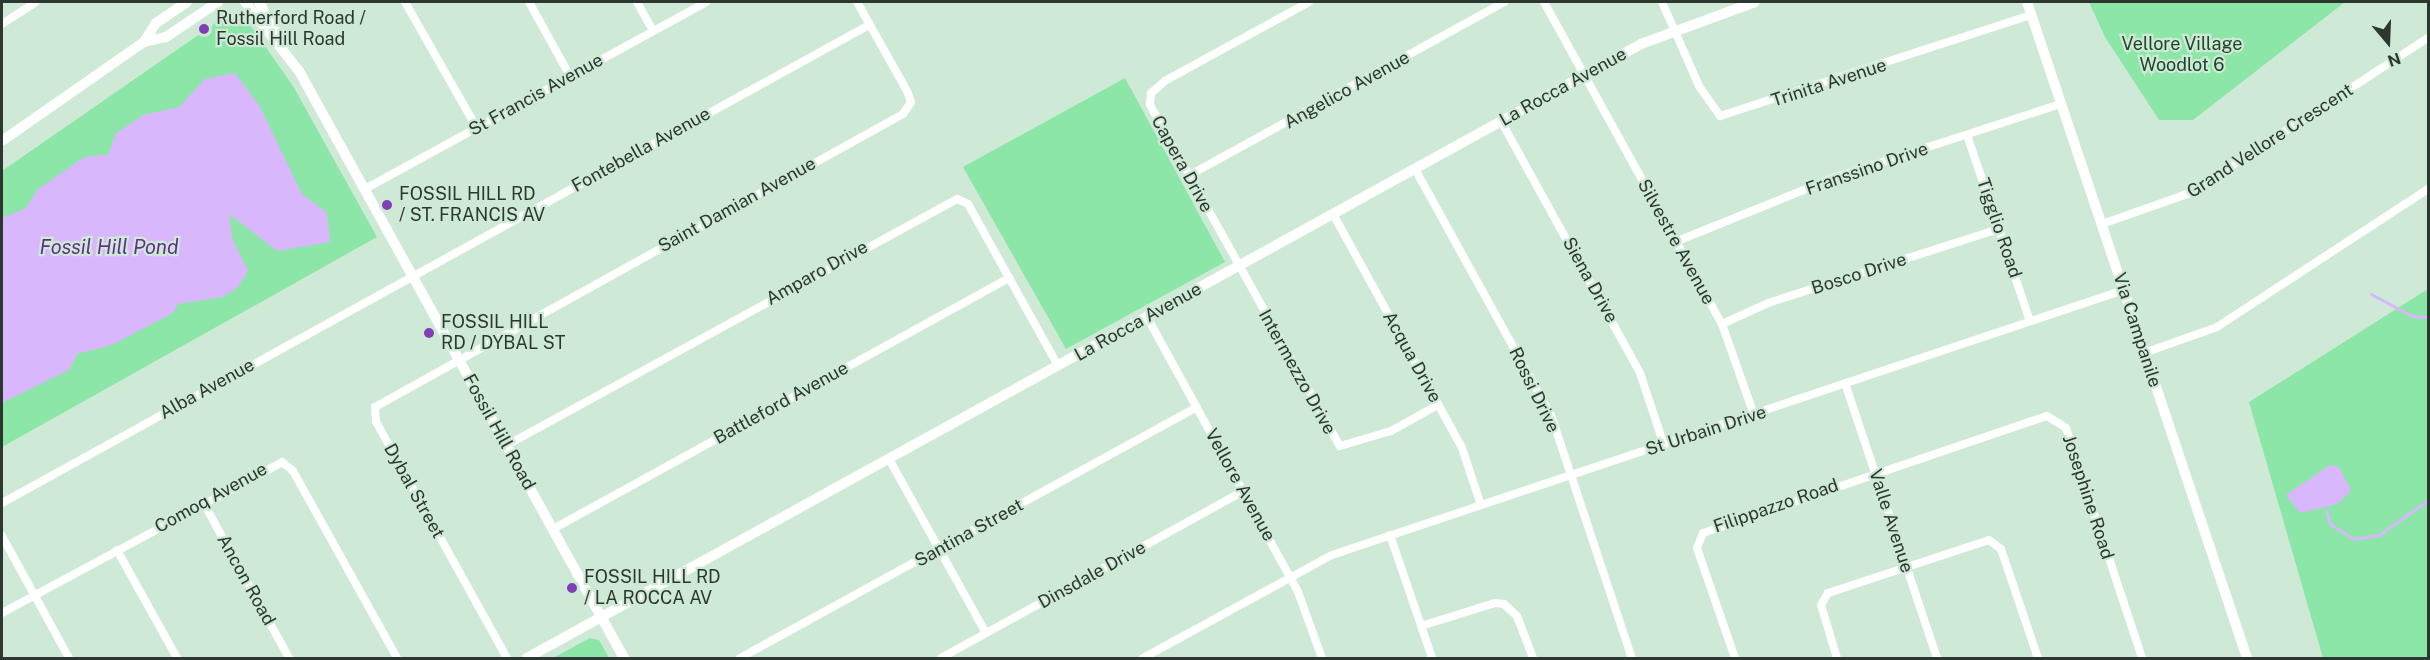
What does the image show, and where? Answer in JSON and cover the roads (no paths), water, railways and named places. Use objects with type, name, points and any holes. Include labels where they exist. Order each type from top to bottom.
[{"type":"street","points":[[2,24],[36,2]]},
{"type":"street","points":[[144,42],[156,23],[187,2]]},
{"type":"street","points":[[2,141],[144,42],[166,37],[218,2]]},
{"type":"street","name":"Fossil Hill Road","points":[[245,2],[285,49]]},
{"type":"street","name":"Fossil Hill Road","points":[[259,2],[624,658]]},
{"type":"street","points":[[405,2],[477,128]]},
{"type":"street","points":[[529,2],[570,76]]},
{"type":"street","points":[[637,2],[653,31]]},
{"type":"street","name":"St Francis Avenue","points":[[365,189],[706,2]]},
{"type":"street","name":"Saint Damian Avenue","points":[[459,358],[903,114],[911,102],[907,91],[857,2]]},
{"type":"street","name":"Capera Drive","points":[[1238,267],[1150,105],[1151,93],[1309,2]]},
{"type":"street","name":"Angelico Avenue","points":[[1188,176],[1504,2]]},
{"type":"street","name":"Silvestre Avenue","points":[[1544,2],[1722,324],[1754,416]]},
{"type":"street","points":[[1662,2],[1675,29]]},
{"type":"street","name":"La Rocca Avenue","points":[[527,658],[1584,76],[1675,29],[1755,2]]},
{"type":"street","name":"Via Campanile","points":[[2027,2],[2247,658]]},
{"type":"street","name":"Trinita Avenue","points":[[1675,29],[1714,113],[1728,116],[2031,15]]},
{"type":"street","name":"Fontebella Avenue","points":[[413,276],[869,25]]},
{"type":"street","name":"Grand Vellore Crescent","points":[[2102,224],[2190,193],[2428,38]]},
{"type":"street","name":"Franssino Drive","points":[[1676,242],[1836,177],[2061,104]]},
{"type":"street","name":"Siena Drive","points":[[1502,121],[1637,366],[1664,445]]},
{"type":"street","name":"Tigglio Road","points":[[1967,135],[2030,321]]},
{"type":"street","name":"Rossi Drive","points":[[1416,169],[1543,400],[1571,475],[1632,658]]},
{"type":"street","points":[[2144,352],[2217,327],[2428,189]]},
{"type":"street","name":"Amparo Drive","points":[[507,445],[942,204],[957,199],[968,204],[1058,366]]},
{"type":"street","name":"Acqua Drive","points":[[1333,214],[1462,448],[1481,505]]},
{"type":"street","name":"Bosco Drive","points":[[1722,324],[1768,303],[1999,229]]},
{"type":"street","name":"Intermezzo Drive","points":[[1238,267],[1340,446],[1391,431],[1438,405]]},
{"type":"street","name":"Alba Avenue","points":[[2,503],[413,276]]},
{"type":"street","name":"Battleford Avenue","points":[[553,529],[1009,278]]},
{"type":"street","name":"St Urbain Drive","points":[[1143,658],[1289,576],[1390,535],[1754,416],[1845,383],[2124,290]]},
{"type":"street","name":"Vellore Avenue","points":[[1147,317],[1289,576],[1322,658]]},
{"type":"street","name":"Dybal Street","points":[[459,358],[380,402],[373,412],[507,658]]},
{"type":"street","name":"Valle Avenue","points":[[1845,383],[1937,658]]},
{"type":"street","name":"Santina Street","points":[[740,658],[1197,407]]},
{"type":"street","name":"Josephine Road","points":[[1875,473],[2035,419],[2047,416],[2062,422],[2142,658]]},
{"type":"street","points":[[889,459],[986,633]]},
{"type":"street","name":"Comoq Avenue","points":[[2,613],[276,462],[288,466],[397,658]]},
{"type":"street","name":"Filippazzo Road","points":[[1735,658],[1697,548],[1703,533],[1875,473]]},
{"type":"street","name":"Dinsdale Drive","points":[[940,658],[1243,491]]},
{"type":"street","name":"Ancon Road","points":[[203,502],[289,658]]},
{"type":"street","points":[[1390,535],[1432,658]]},
{"type":"street","points":[[2,536],[69,658]]},
{"type":"street","points":[[1838,658],[1823,599],[1906,566],[1980,541],[1996,543],[2038,658]]},
{"type":"street","points":[[117,550],[177,658]]},
{"type":"street","points":[[1422,626],[1495,603],[1504,604],[1517,616],[1533,658]]},
{"type":"water","name":"Fossil Hill Pond","points":[[235,73],[259,105],[302,194],[327,213],[330,242],[277,251],[229,214],[232,238],[248,271],[238,287],[223,297],[178,304],[173,313],[112,345],[77,354],[69,370],[2,403],[2,218],[26,208],[37,190],[84,157],[109,154],[115,134],[143,115],[179,107],[205,79]]},
{"type":"water","points":[[2330,465],[2339,467],[2351,490],[2338,504],[2300,513],[2286,495]]},
{"type":"waterway","points":[[2371,294],[2412,316],[2428,317]]},
{"type":"waterway","points":[[2326,510],[2330,524],[2354,539],[2379,535],[2428,500]]},
{"type":"place","name":"Rutherford Road / Fossil Hill Road","points":[[204,29]]},
{"type":"place","name":"FOSSIL HILL RD / ST. FRANCIS AV","points":[[387,205]]},
{"type":"place","name":"FOSSIL HILL RD / DYBAL ST","points":[[429,333]]},
{"type":"place","name":"FOSSIL HILL RD / LA ROCCA AV","points":[[572,588]]},
{"type":"park label","name":"Vellore Village Woodlot 6","points":[[2182,55]]}]
